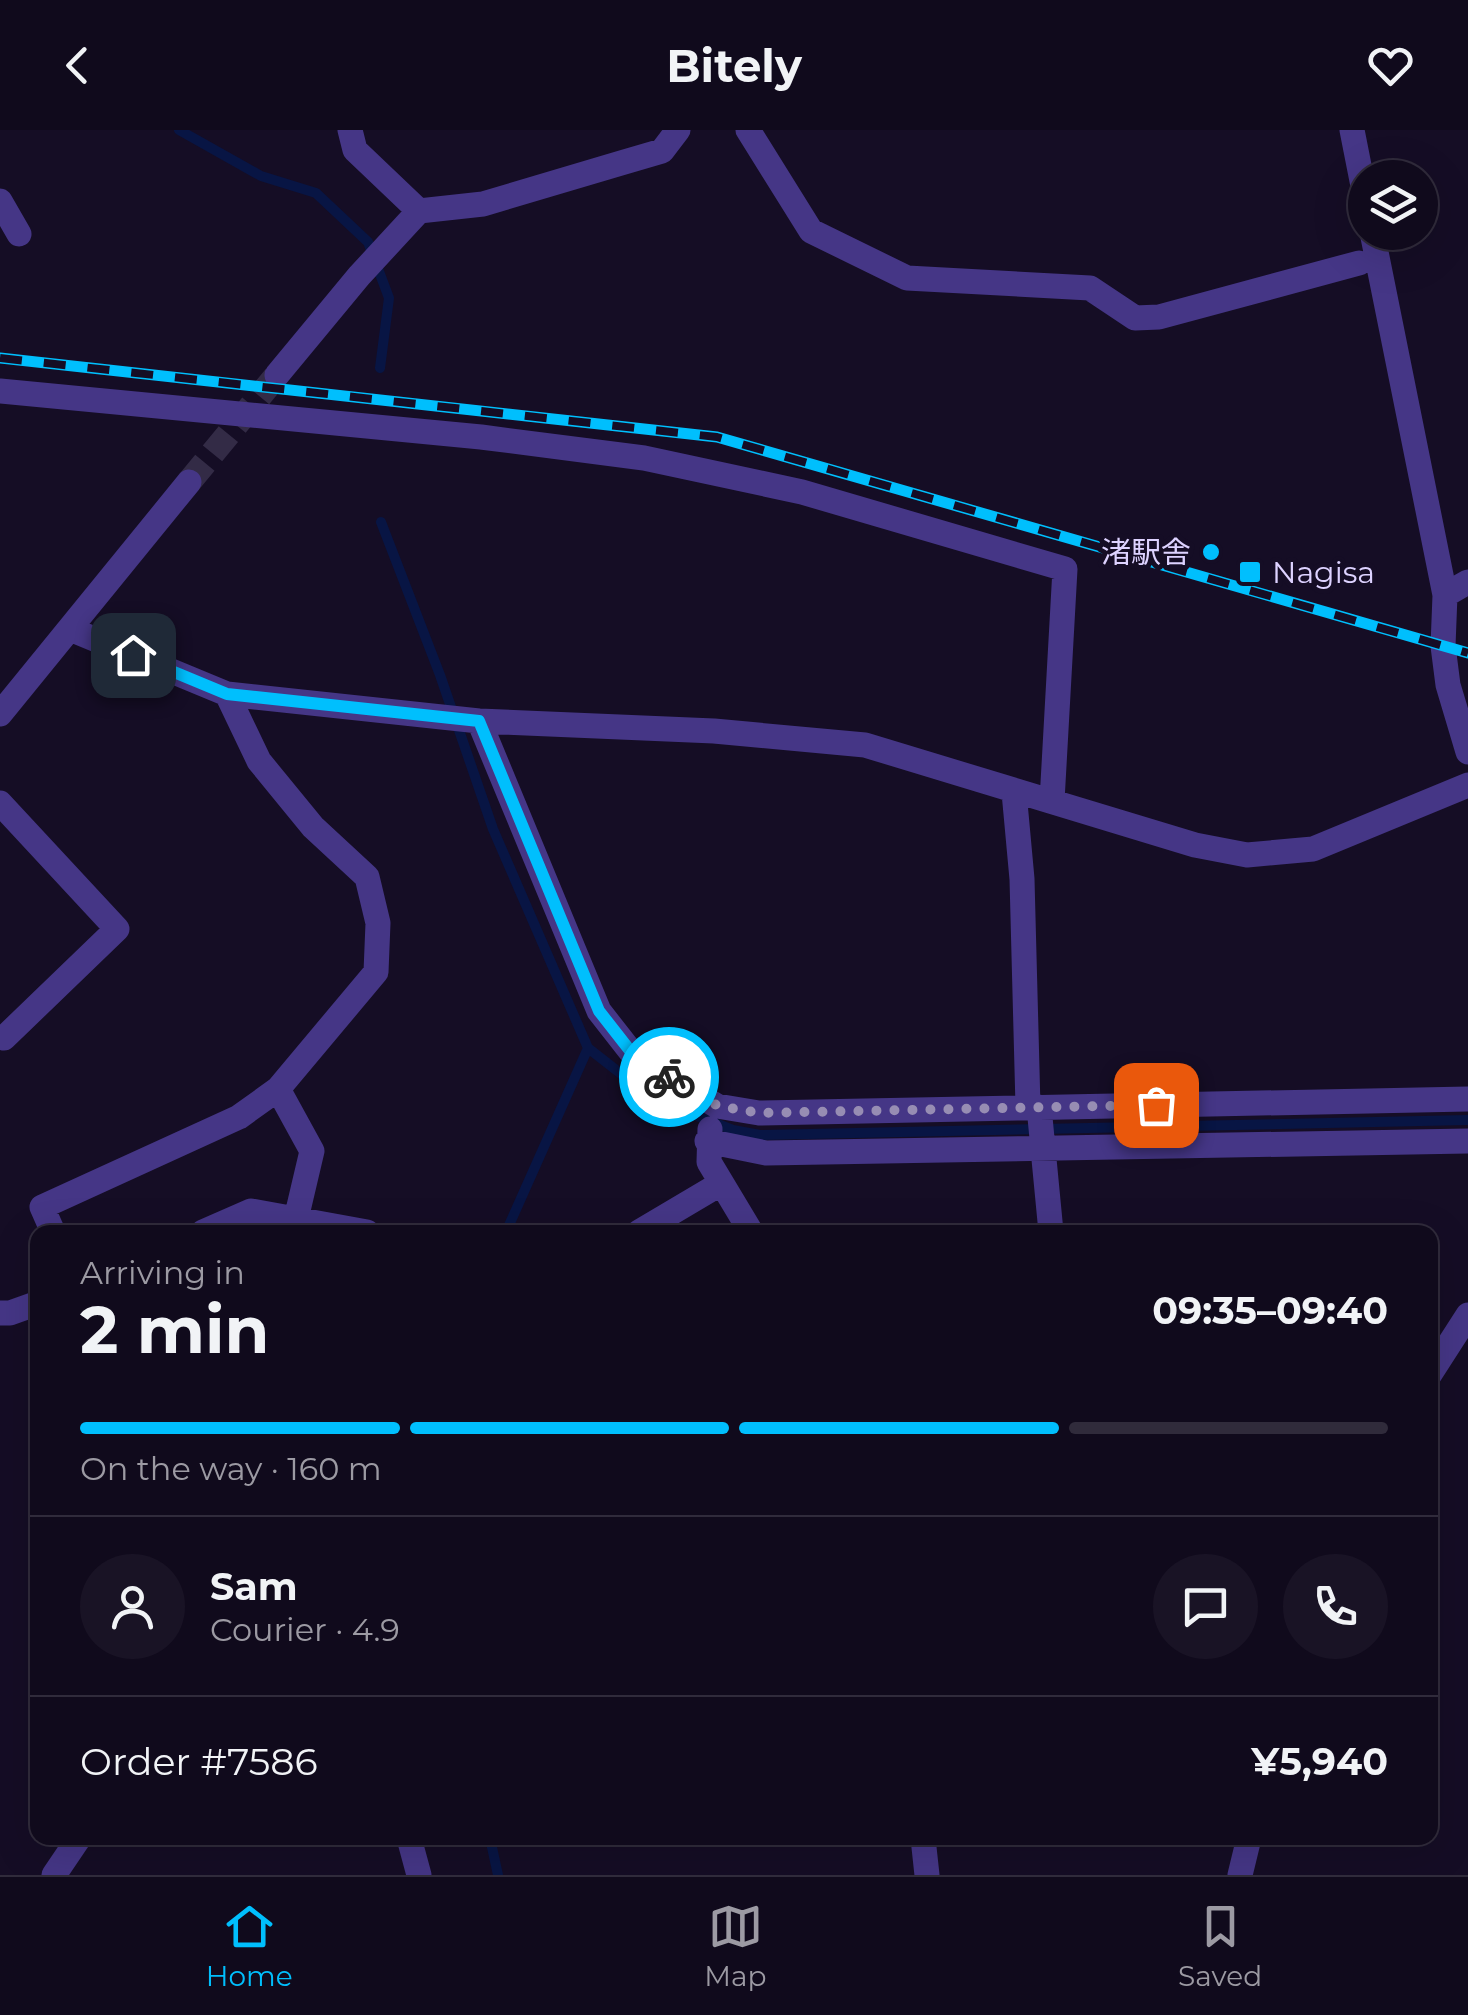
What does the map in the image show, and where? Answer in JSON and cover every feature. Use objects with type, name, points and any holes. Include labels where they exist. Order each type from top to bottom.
[{"type":"street","points":[[350,130],[355,150],[419,210]]},
{"type":"street","points":[[277,375],[419,210],[482,204],[622,164],[662,151],[678,130]]},
{"type":"street","points":[[748,130],[810,231],[907,278],[1090,288],[1135,318],[1159,318],[1359,264]]},
{"type":"street","points":[[1352,130],[1358,160]]},
{"type":"street","points":[[0,201],[19,234]]},
{"type":"street","points":[[1376,250],[1445,595],[1443,646],[1448,685],[1468,752]]},
{"type":"street","points":[[0,392],[481,438],[644,458],[802,492],[1065,568],[1052,801]]},
{"type":"street","points":[[0,714],[189,482]]},
{"type":"street","points":[[1445,595],[1468,582]]},
{"type":"street","points":[[70,629],[227,694],[479,721],[714,731],[866,745],[1195,845],[1247,855],[1313,850],[1468,786]]},
{"type":"street","points":[[50,1225],[42,1207],[239,1118],[278,1089],[376,972],[378,923],[367,877],[313,827],[258,761],[227,694]]},
{"type":"street","points":[[479,721],[599,1011],[635,1057],[712,1123],[766,1154],[1038,1123],[1468,1100]]},
{"type":"street","points":[[1014,792],[1038,1123],[1050,1225]]},
{"type":"street","points":[[0,803],[117,928],[4,1038]]},
{"type":"street","points":[[278,1089],[312,1150],[296,1219]]},
{"type":"street","points":[[712,1123],[759,1113],[1468,1140]]},
{"type":"street","points":[[712,1123],[709,1162],[746,1225]]},
{"type":"street","points":[[651,1225],[720,1184]]},
{"type":"street","points":[[219,1225],[251,1211],[329,1225]]},
{"type":"street","points":[[0,1313],[30,1305]]},
{"type":"street","points":[[1438,1360],[1468,1315]]},
{"type":"street","points":[[54,1875],[74,1845]]},
{"type":"street","points":[[410,1845],[419,1875]]},
{"type":"street","points":[[924,1845],[926,1875]]},
{"type":"street","points":[[1240,1875],[1247,1845]]},
{"type":"waterway","points":[[179,130],[261,176],[316,193],[368,242],[389,298],[380,368]]},
{"type":"waterway","points":[[381,522],[493,829],[588,1048],[643,1091],[733,1130],[760,1135],[1468,1120]]},
{"type":"waterway","points":[[509,1225],[588,1048]]},
{"type":"waterway","points":[[492,1845],[498,1875]]},
{"type":"tunnel","points":[[189,482],[277,375]]},
{"type":"railway","points":[[0,358],[717,437],[1468,653]]},
{"type":"way so far","points":[[669,1077],[718,1106],[759,1113],[1156,1105]]},
{"type":"place","name":"渚駅舎","points":[[1211,552]]},
{"type":"place","name":"Nagisa","points":[[1250,572]]},
{"type":"route","points":[[133,655],[227,694],[479,721],[599,1011],[635,1057],[669,1077]]}]
